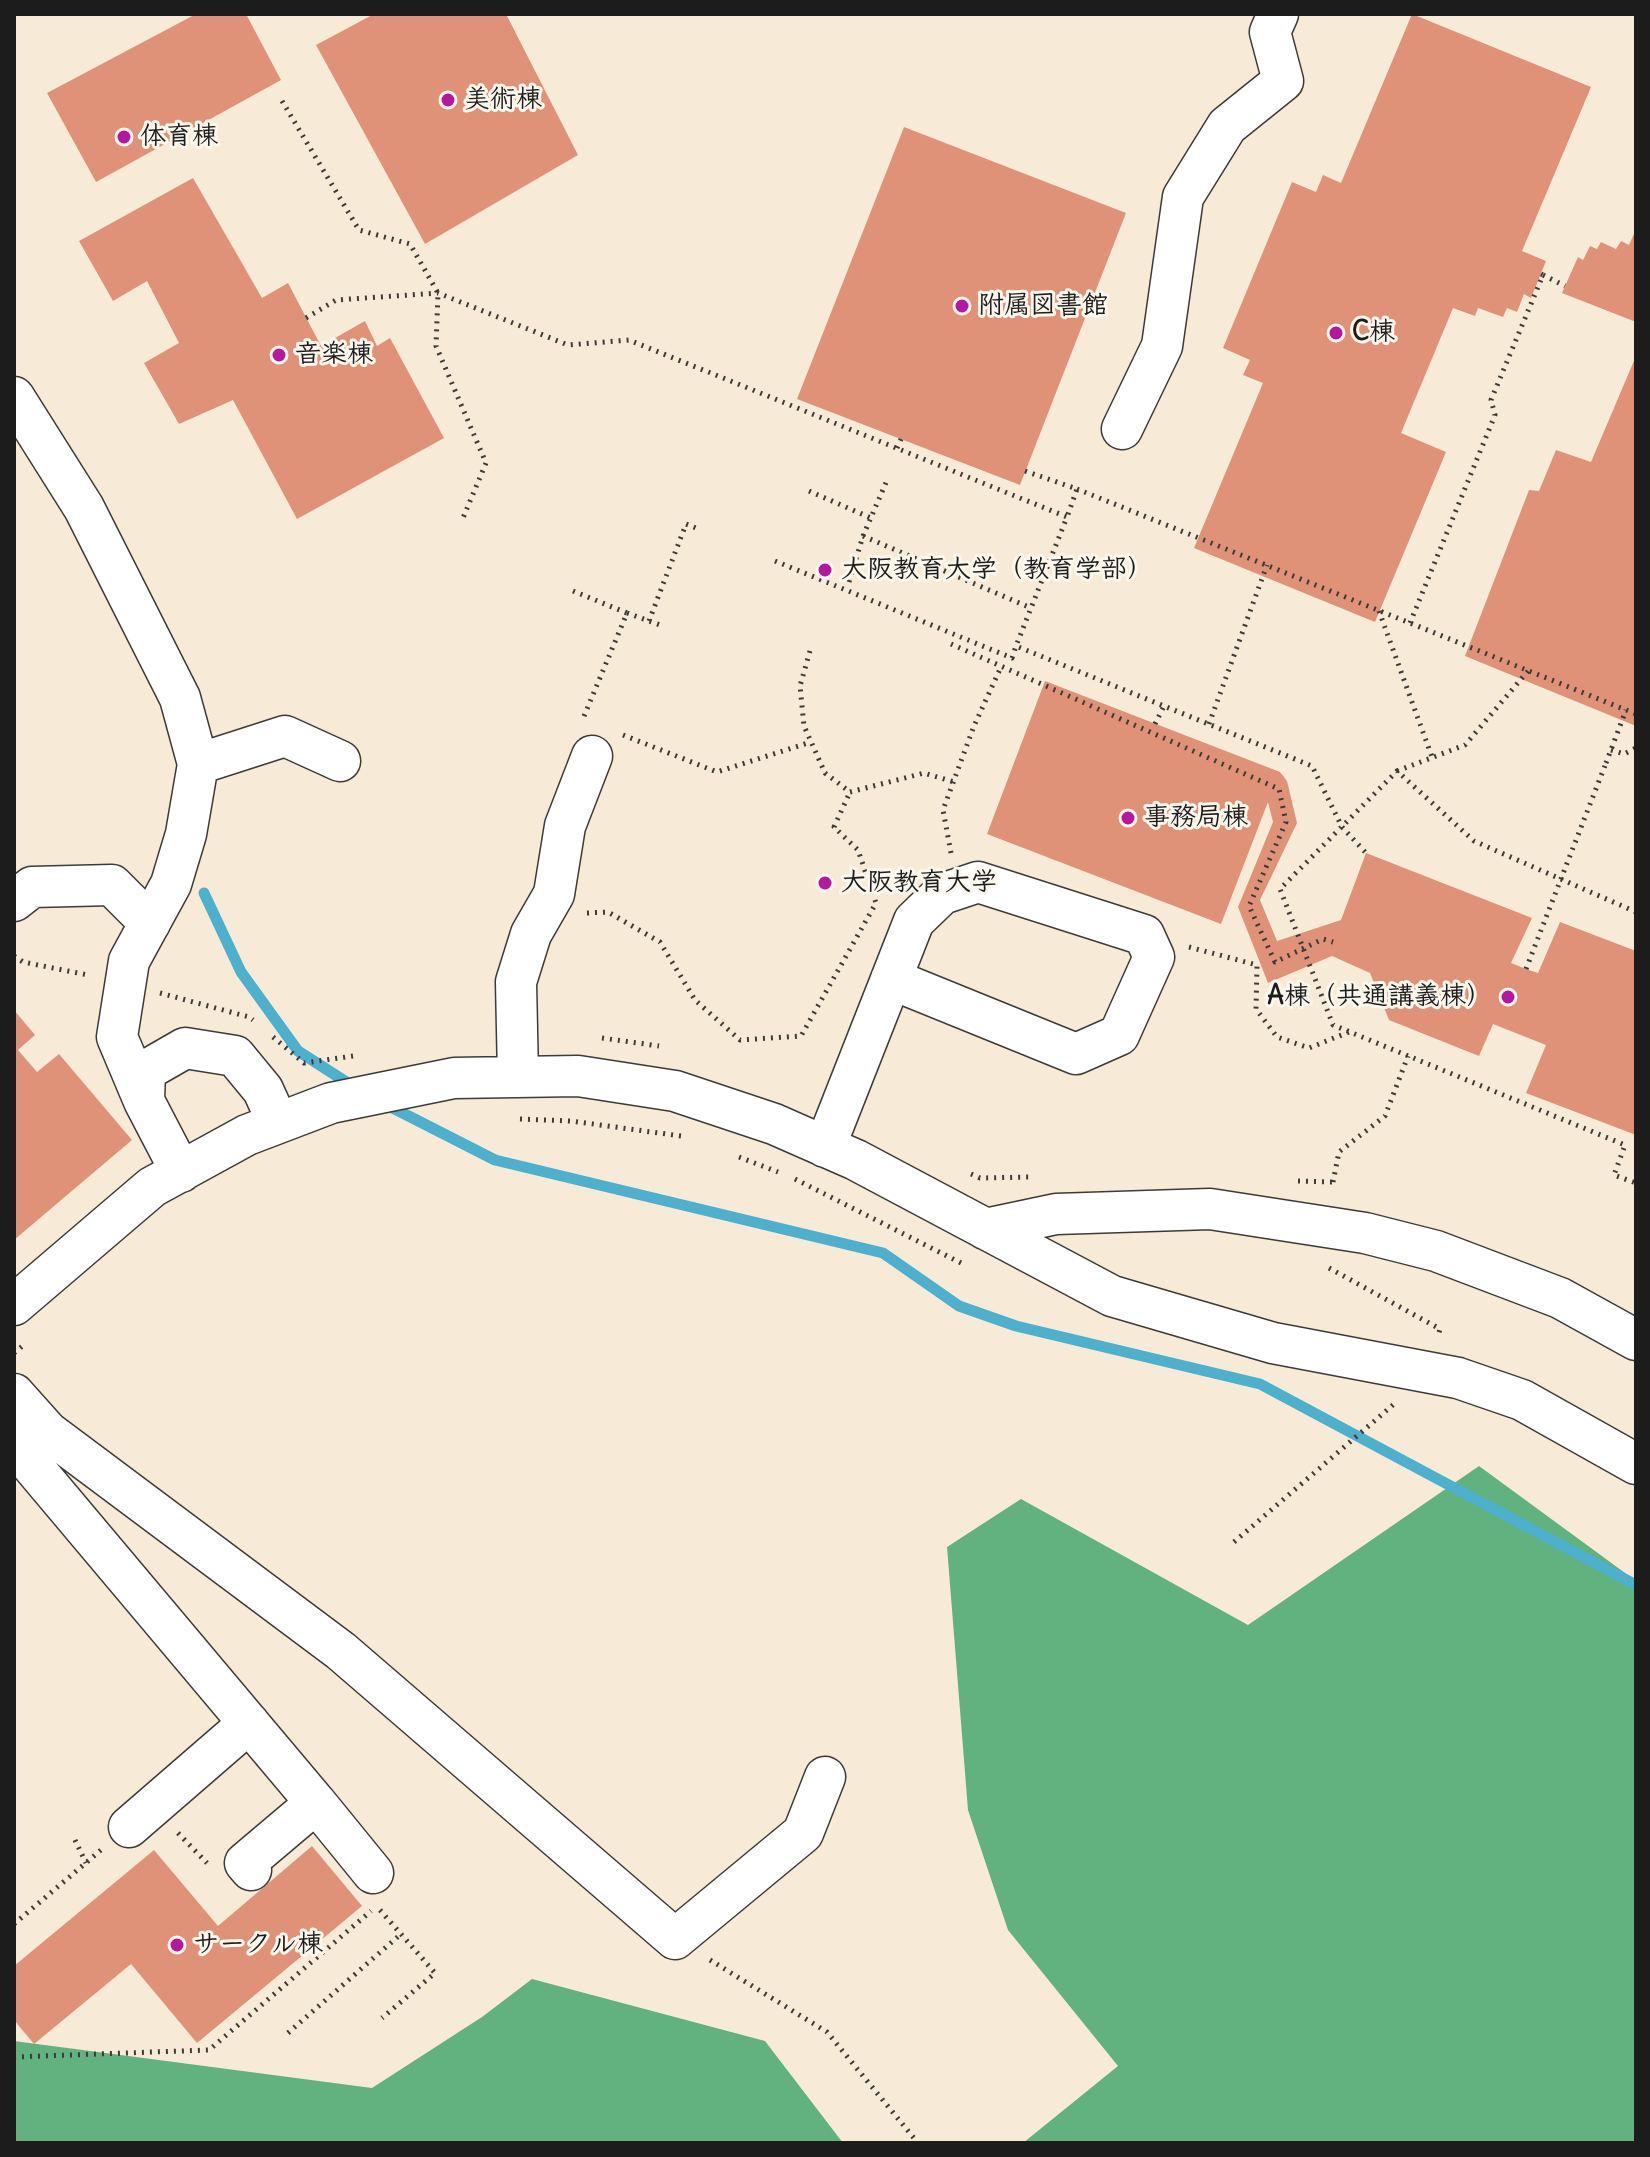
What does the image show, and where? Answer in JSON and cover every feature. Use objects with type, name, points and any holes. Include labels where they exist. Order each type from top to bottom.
[{"type":"street","points":[[1122,429],[1162,346],[1183,197],[1227,126],[1283,81],[1270,32],[1278,14]]},
{"type":"street","points":[[14,397],[84,508],[174,684],[198,764],[186,834],[171,884],[129,961],[117,1037],[144,1101],[181,1172]]},
{"type":"street","points":[[198,764],[285,736],[340,761]]},
{"type":"street","points":[[518,1077],[516,982],[531,934],[554,894],[565,826],[586,742]]},
{"type":"street","points":[[825,1147],[891,979],[914,921],[942,894],[978,882],[1144,935],[1154,957],[1119,1035],[1076,1054],[891,979]]},
{"type":"street","points":[[14,901],[32,887],[112,885],[150,923]]},
{"type":"street","points":[[144,1101],[145,1071],[185,1048],[235,1056],[263,1090],[278,1123]]},
{"type":"street","points":[[26,1319],[152,1187],[247,1135],[331,1103],[454,1078],[578,1076],[675,1091],[774,1124],[856,1160],[1112,1296],[1273,1343],[1458,1378],[1522,1400],[1636,1464]]},
{"type":"street","points":[[985,1229],[1056,1214],[1210,1209],[1365,1233],[1436,1251],[1560,1298],[1636,1340]]},
{"type":"street","points":[[14,1394],[48,1432],[341,1651],[675,1939],[803,1833],[825,1777]]},
{"type":"street","points":[[14,1444],[373,1873]]},
{"type":"street","points":[[129,1827],[249,1723]]},
{"type":"street","points":[[248,1867],[316,1803]]},
{"type":"path","points":[[282,101],[359,230],[410,244],[438,293],[436,346],[486,463],[463,518]]},
{"type":"path","points":[[1410,623],[1495,415],[1491,400],[1542,274],[1565,286]]},
{"type":"path","points":[[306,318],[336,300],[438,293],[568,345],[629,340],[1067,517]]},
{"type":"path","points":[[897,448],[901,439]]},
{"type":"path","points":[[1025,471],[1077,489],[1636,714]]},
{"type":"path","points":[[849,582],[863,536],[888,478]]},
{"type":"path","points":[[775,561],[1012,658],[1077,489]]},
{"type":"path","points":[[809,491],[871,518]]},
{"type":"path","points":[[649,621],[686,524],[696,528]]},
{"type":"path","points":[[863,536],[1031,608]]},
{"type":"path","points":[[1209,724],[1267,565]]},
{"type":"path","points":[[573,591],[660,625]]},
{"type":"path","points":[[1379,611],[1432,757]]},
{"type":"path","points":[[586,742],[627,613]]},
{"type":"path","points":[[951,644],[1279,789],[1286,822],[1249,906],[1275,962],[1323,939],[1333,942]]},
{"type":"path","points":[[1016,646],[1312,766],[1342,827],[1366,853]]},
{"type":"path","points":[[810,651],[800,686],[804,726],[825,773],[850,792]]},
{"type":"path","points":[[951,854],[943,810],[974,726],[1001,666]]},
{"type":"path","points":[[1528,671],[1465,745],[1397,771],[1280,889],[1333,1025],[1625,1145],[1614,1175],[1636,1183]]},
{"type":"path","points":[[1155,724],[1164,706]]},
{"type":"path","points":[[1526,969],[1626,710]]},
{"type":"path","points":[[1611,750],[1624,754],[1636,748]]},
{"type":"path","points":[[1397,771],[1474,841],[1636,912]]},
{"type":"path","points":[[850,792],[924,773],[954,782]]},
{"type":"path","points":[[542,915],[608,912],[660,942],[695,1000],[740,1040],[801,1036],[876,903],[858,850],[834,827],[850,792]]},
{"type":"path","points":[[1205,951],[1257,965],[1256,1009],[1277,1037],[1309,1048],[1350,1032]]},
{"type":"path","points":[[14,956],[23,962],[85,974]]},
{"type":"path","points":[[150,991],[249,1017],[260,1026]]},
{"type":"path","points":[[271,1035],[304,1063],[362,1054]]},
{"type":"path","points":[[1289,1180],[1333,1185],[1339,1152],[1385,1116],[1408,1056]]},
{"type":"path","points":[[508,1119],[571,1121],[690,1138]]},
{"type":"path","points":[[732,1154],[788,1175],[964,1264]]},
{"type":"path","points":[[965,1171],[980,1178],[1044,1177]]},
{"type":"path","points":[[1318,1262],[1440,1329],[1435,1349]]},
{"type":"path","points":[[14,1353],[26,1319]]},
{"type":"path","points":[[1234,1542],[1392,1406]]},
{"type":"path","points":[[14,1924],[129,1827],[143,1844],[175,1830],[213,1869],[248,1867]]},
{"type":"path","points":[[75,1840],[86,1863]]},
{"type":"path","points":[[14,2057],[209,2050],[377,1907],[435,1973],[382,2018]]},
{"type":"path","points":[[288,2033],[401,1934]]},
{"type":"path","points":[[675,1939],[827,2032],[918,2143]]},
{"type":"green space","points":[[1479,1466],[1636,1581],[1636,2143],[1023,2143],[1118,2066],[1008,1930],[968,1810],[947,1547],[1021,1499],[1248,1625]]},
{"type":"green space","points":[[532,1979],[765,2041],[843,2143],[14,2143],[14,2041],[372,2088],[482,2017]]},
{"type":"building","name":"体育棟","points":[[196,14],[246,14],[281,80],[96,182],[47,93]]},
{"type":"building","name":"美術棟","points":[[374,14],[506,14],[578,155],[425,244],[316,45]]},
{"type":"building","name":"C棟","points":[[1412,14],[1591,87],[1522,251],[1546,261],[1531,298],[1524,294],[1517,312],[1507,308],[1503,317],[1478,308],[1475,316],[1453,308],[1401,433],[1446,452],[1375,622],[1194,548],[1263,383],[1243,375],[1250,360],[1223,348],[1292,182],[1316,192],[1323,175],[1341,183]]},
{"type":"building","name":"附属図書館","points":[[904,127],[1126,213],[1020,485],[797,399]]},
{"type":"building","name":"音楽棟","points":[[193,178],[262,298],[288,283],[321,346],[365,321],[377,346],[390,338],[444,438],[297,519],[233,400],[179,424],[144,363],[179,343],[147,281],[113,301],[79,241]]},
{"type":"building","points":[[1636,229],[1636,322],[1562,293],[1578,257],[1583,260],[1590,246],[1597,249],[1601,242],[1616,249],[1621,241],[1629,245]]},
{"type":"building","points":[[1636,356],[1636,726],[1465,656],[1529,490],[1539,491],[1556,450],[1591,462]]},
{"type":"building","points":[[1045,681],[1280,772],[1287,781],[1297,823],[1260,900],[1277,941],[1341,920],[1366,853],[1532,918],[1511,963],[1526,969],[1538,973],[1560,922],[1636,951],[1636,1135],[1526,1093],[1546,1045],[1493,1024],[1479,1056],[1389,1020],[1370,973],[1332,956],[1268,983],[1238,907],[1273,822],[1268,802],[1221,924],[987,834]]},
{"type":"building","points":[[14,1010],[35,1035],[18,1050],[37,1072],[59,1054],[132,1140],[14,1240]]},
{"type":"building","name":"サークル棟","points":[[312,1846],[362,1906],[197,2043],[131,1964],[34,2044],[14,2020],[14,1966],[154,1850],[218,1926]]},
{"type":"waterway","points":[[204,893],[241,972],[298,1051],[354,1087]]},
{"type":"waterway","points":[[387,1105],[495,1160],[883,1253],[959,1306],[1016,1326],[1260,1384],[1636,1585]]},
{"type":"place","name":"美術棟","points":[[448,100]]},
{"type":"place","name":"体育棟","points":[[124,137]]},
{"type":"place","name":"附属図書館","points":[[962,306]]},
{"type":"place","name":"C棟","points":[[1336,333]]},
{"type":"place","name":"音楽棟","points":[[279,355]]},
{"type":"place","name":"大阪教育大学（教育学部）","points":[[825,570]]},
{"type":"place","name":"事務局棟","points":[[1128,818]]},
{"type":"place","name":"大阪教育大学","points":[[825,883]]},
{"type":"place","name":"A棟（共通講義棟）","points":[[1508,997]]},
{"type":"place","name":"サークル棟","points":[[177,1945]]}]
